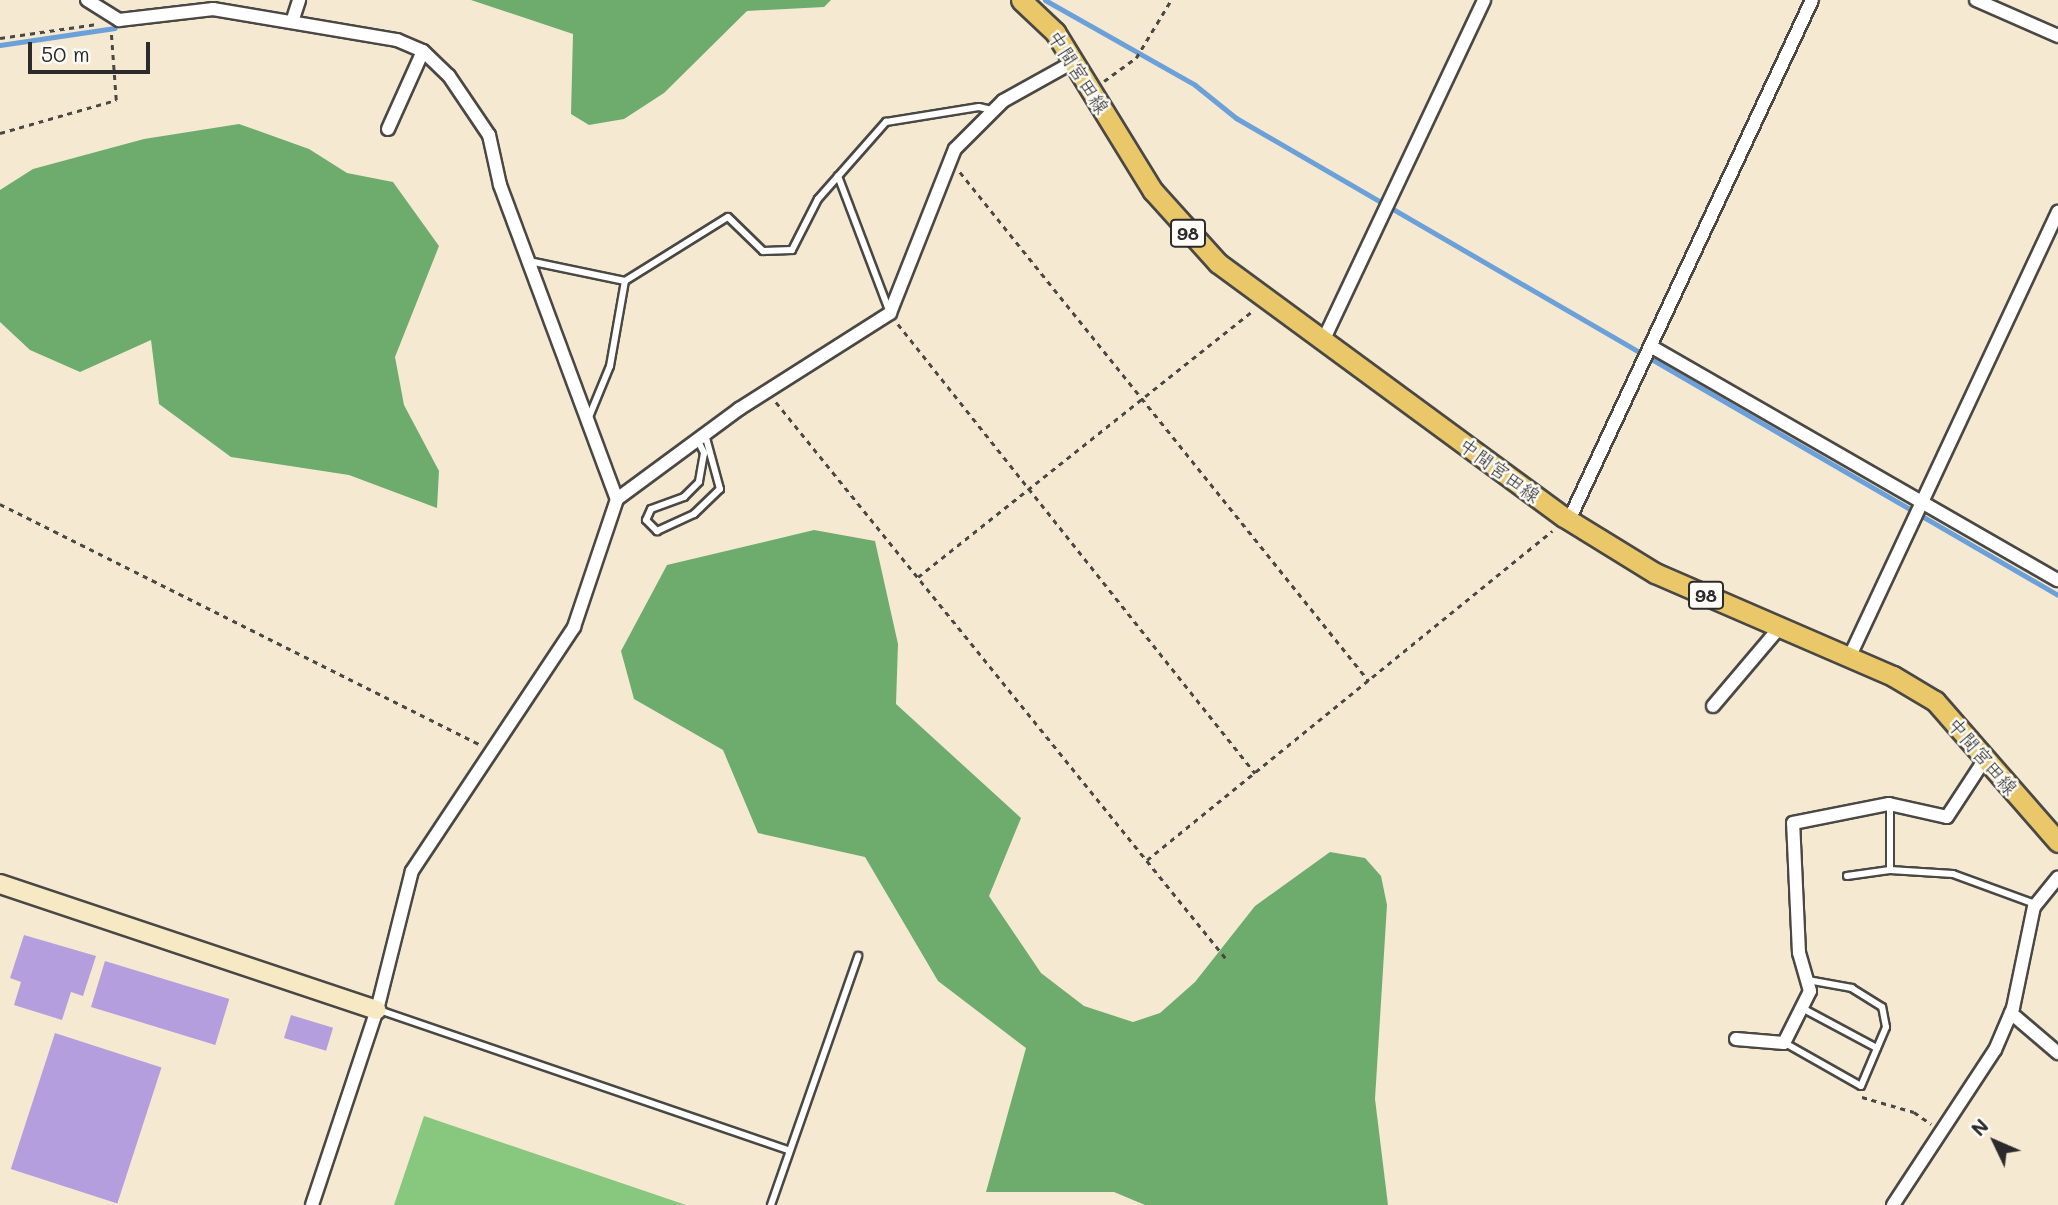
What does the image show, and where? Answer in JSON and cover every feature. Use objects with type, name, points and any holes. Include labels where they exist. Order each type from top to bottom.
[{"type":"main road","name":"中間宮田線","points":[[1021,0],[1075,61],[1153,191],[1217,263],[1567,519],[1655,573],[1849,658],[1935,701],[2058,842]]},
{"type":"street","points":[[88,0],[119,20],[230,12],[292,22],[423,51],[449,76],[489,135],[529,261],[617,499]]},
{"type":"street","points":[[223,0],[230,12]]},
{"type":"street","points":[[292,22],[299,0]]},
{"type":"street","points":[[1323,341],[1483,0]]},
{"type":"street","points":[[1567,519],[1652,347],[1812,0]]},
{"type":"street","points":[[1976,0],[2058,36]]},
{"type":"street","points":[[388,129],[423,51]]},
{"type":"street","points":[[312,1205],[377,1010],[412,872],[574,627],[617,499],[768,391],[890,313],[949,163],[992,110],[1075,61]]},
{"type":"street","points":[[1849,658],[2058,212]]},
{"type":"street","points":[[1652,347],[2058,580]]},
{"type":"street","points":[[1713,706],[1780,627]]},
{"type":"street","points":[[1735,1039],[1784,1043],[1810,990],[1799,953],[1793,824],[1889,804],[1947,817],[1985,759]]},
{"type":"street","points":[[1893,1205],[1938,1130],[1995,1050],[2011,1013],[2036,904],[2058,877]]},
{"type":"street","points":[[0,884],[377,1010]]},
{"type":"street","points":[[2011,1013],[2058,1053]]},
{"type":"lane","points":[[529,261],[625,281],[728,217],[763,251],[792,250],[838,176],[886,122],[979,107],[992,110]]},
{"type":"lane","points":[[838,176],[890,313]]},
{"type":"lane","points":[[588,419],[610,366],[625,281]]},
{"type":"lane","points":[[701,437],[720,489],[694,514],[657,531],[646,520],[650,509],[684,497],[699,482],[704,453],[701,437]]},
{"type":"lane","points":[[1889,804],[1890,870]]},
{"type":"lane","points":[[1847,877],[1890,870],[1953,874],[2036,904]]},
{"type":"lane","points":[[771,1205],[858,956]]},
{"type":"lane","points":[[1784,1043],[1861,1086],[1886,1027],[1882,1007],[1852,988],[1807,980]]},
{"type":"lane","points":[[1802,1008],[1877,1048]]},
{"type":"lane","points":[[377,1010],[789,1150]]},
{"type":"path","points":[[1092,89],[1136,58],[1171,0]]},
{"type":"path","points":[[0,38],[110,22],[116,100],[0,133]]},
{"type":"path","points":[[949,163],[1368,681]]},
{"type":"path","points":[[918,577],[1265,299]]},
{"type":"path","points":[[890,313],[1255,773]]},
{"type":"path","points":[[768,391],[1228,961]]},
{"type":"path","points":[[0,504],[492,750]]},
{"type":"path","points":[[1147,860],[1520,561],[1567,519]]},
{"type":"path","points":[[1861,1086],[1862,1099],[1914,1112],[1938,1130]]},
{"type":"green space","points":[[471,0],[831,0],[824,7],[747,11],[664,93],[624,119],[589,125],[571,114],[573,34]]},
{"type":"green space","points":[[239,124],[309,149],[347,173],[393,182],[439,246],[395,357],[404,405],[439,471],[437,508],[349,475],[231,457],[159,404],[151,340],[80,372],[30,350],[0,322],[0,190],[33,169],[144,139]]},
{"type":"green space","points":[[814,530],[875,541],[898,644],[896,704],[1021,818],[989,896],[1041,973],[1084,1006],[1133,1022],[1160,1013],[1195,982],[1255,906],[1330,852],[1365,858],[1381,876],[1387,905],[1375,1099],[1388,1205],[1145,1205],[1114,1192],[986,1192],[1026,1048],[938,981],[865,857],[758,833],[723,750],[634,699],[621,651],[667,565]]},
{"type":"green space","points":[[424,1116],[686,1205],[394,1205]]},
{"type":"building","points":[[24,935],[96,956],[83,996],[71,992],[62,1020],[14,1005],[21,982],[10,978]]},
{"type":"building","points":[[105,961],[229,999],[215,1045],[91,1007]]},
{"type":"building","points":[[291,1015],[333,1028],[326,1051],[284,1038]]},
{"type":"building","points":[[55,1033],[162,1068],[117,1204],[11,1169]]},
{"type":"waterway","points":[[1045,0],[1195,85],[1236,118],[2058,595]]},
{"type":"waterway","points":[[0,45],[115,28]]}]
